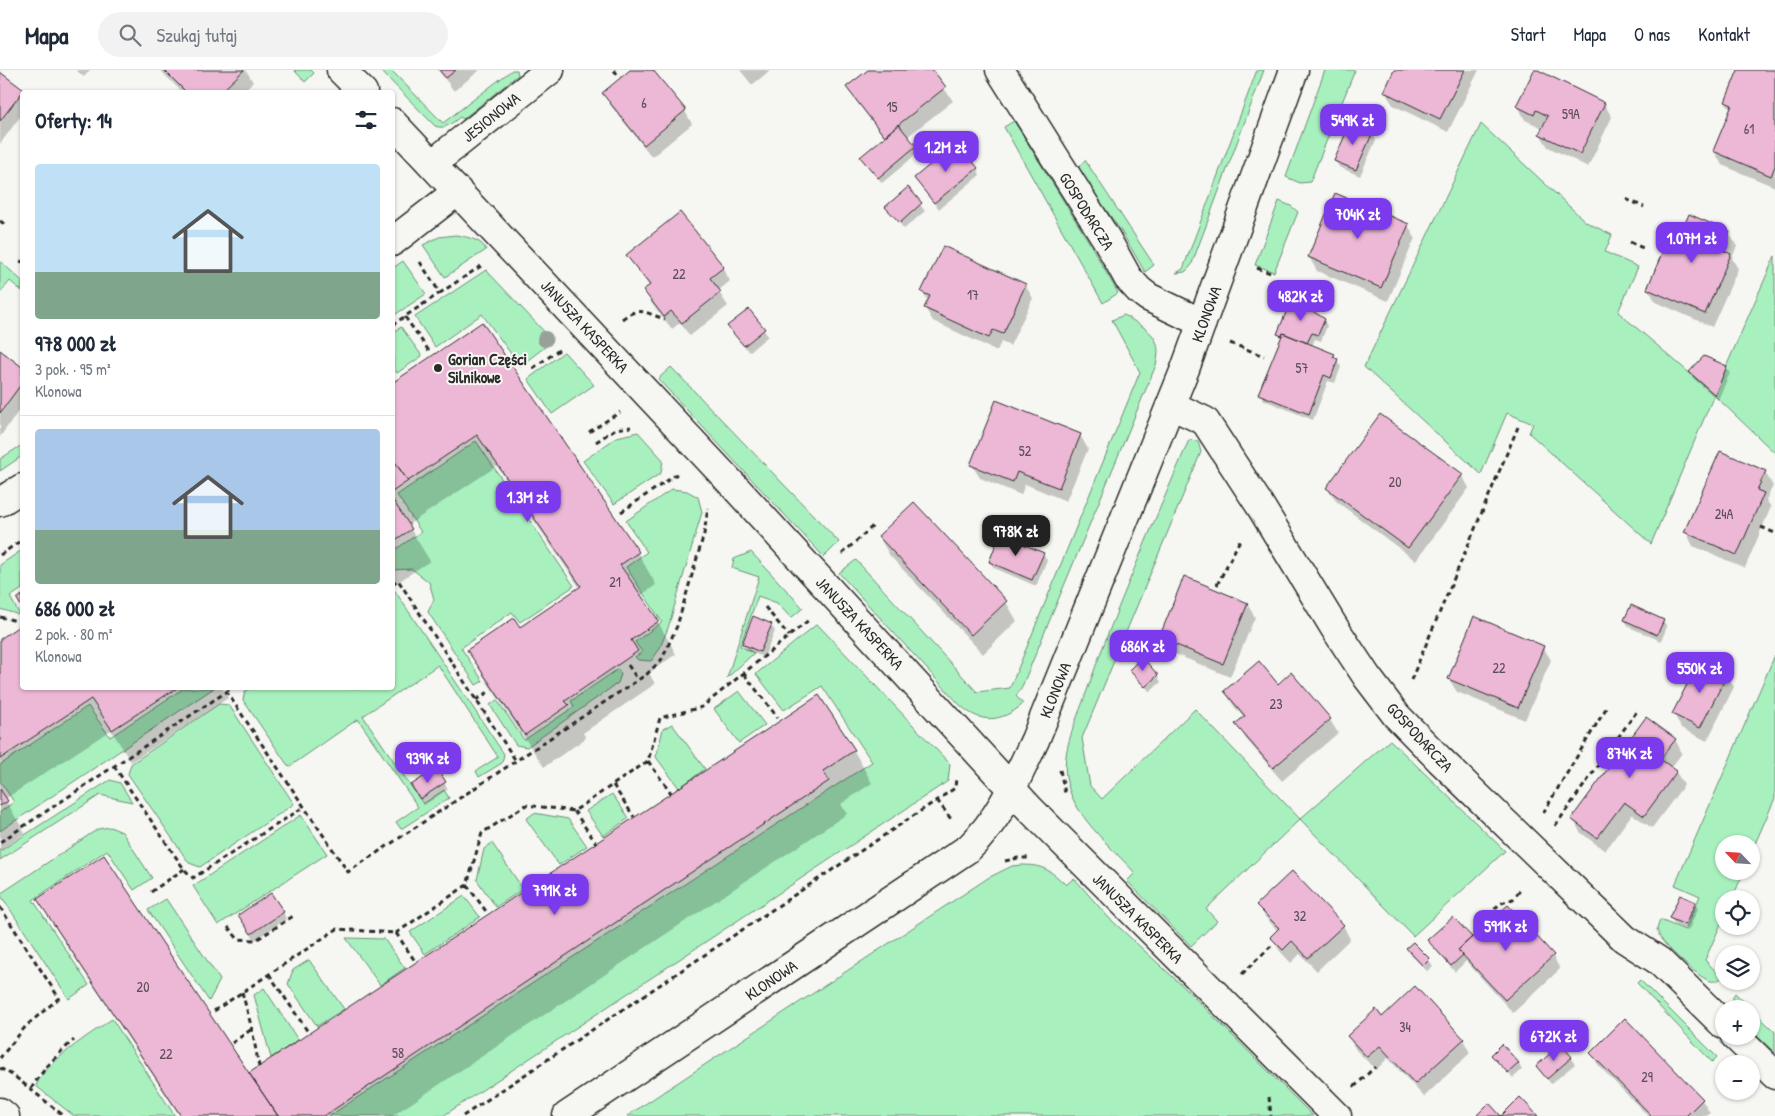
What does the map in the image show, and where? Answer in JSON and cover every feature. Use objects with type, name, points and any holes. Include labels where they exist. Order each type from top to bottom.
[{"type":"street","points":[[341,70],[362,90]]},
{"type":"street","name":"JESIONOWA","points":[[432,164],[550,70]]},
{"type":"street","name":"GOSPODARCZA","points":[[1000,70],[1107,240],[1128,278],[1148,297],[1212,332]]},
{"type":"street","name":"KLONOWA","points":[[567,1116],[969,848],[983,835],[1012,788],[1035,740],[1171,405],[1212,332],[1294,70]]},
{"type":"street","name":"JANUSZA KASPERKA","points":[[395,125],[817,576],[1030,809],[1337,1116]]},
{"type":"street","points":[[398,239],[458,191]]},
{"type":"street","name":"GOSPODARCZA","points":[[1171,405],[1205,421],[1259,504],[1334,627],[1367,677],[1396,715],[1625,939],[1659,961],[1715,1015]]},
{"type":"street","points":[[0,502],[20,489]]},
{"type":"street","points":[[1745,1045],[1775,1074]]},
{"type":"street","points":[[0,1112],[5,1116]]},
{"type":"path","points":[[614,70],[617,74]]},
{"type":"path","points":[[1626,199],[1644,207]]},
{"type":"path","points":[[0,220],[3,223],[0,226]]},
{"type":"path","points":[[398,239],[440,293]]},
{"type":"path","points":[[1630,242],[1645,248]]},
{"type":"path","points":[[395,323],[481,266]]},
{"type":"path","points":[[1249,266],[1273,274]]},
{"type":"path","points":[[618,322],[632,312],[639,311],[665,319]]},
{"type":"path","points":[[405,316],[429,351]]},
{"type":"path","points":[[1212,332],[1264,356]]},
{"type":"path","points":[[533,368],[560,348]]},
{"type":"path","points":[[589,432],[627,408]]},
{"type":"path","points":[[596,442],[616,429],[634,427]]},
{"type":"path","points":[[1396,715],[1518,427]]},
{"type":"path","points":[[620,512],[684,469]]},
{"type":"path","points":[[0,842],[226,691],[348,872],[647,674],[662,659],[677,626],[704,534],[708,508],[706,500]]},
{"type":"path","points":[[1217,585],[1259,504]]},
{"type":"path","points":[[817,576],[874,525]]},
{"type":"path","points":[[1761,527],[1775,533]]},
{"type":"path","points":[[0,555],[20,541]]},
{"type":"path","points":[[395,582],[398,580],[516,761]]},
{"type":"path","points":[[765,607],[789,636]]},
{"type":"path","points":[[0,617],[17,621]]},
{"type":"path","points":[[214,1011],[337,929],[396,933],[467,885],[482,833],[526,805],[574,811],[648,761],[660,718],[702,707],[811,618]]},
{"type":"path","points":[[628,665],[638,680]]},
{"type":"path","points":[[744,674],[778,718]]},
{"type":"path","points":[[476,700],[490,691]]},
{"type":"path","points":[[1489,916],[1499,904],[1516,896],[1530,876],[1535,851],[1608,706]]},
{"type":"path","points":[[1535,851],[1637,712]]},
{"type":"path","points":[[648,761],[671,793]]},
{"type":"path","points":[[114,766],[184,869],[193,878],[304,806]]},
{"type":"path","points":[[463,1116],[956,788],[956,772]]},
{"type":"path","points":[[612,785],[634,817]]},
{"type":"path","points":[[574,811],[596,843]]},
{"type":"path","points":[[151,892],[184,869]]},
{"type":"path","points":[[467,885],[488,914]]},
{"type":"path","points":[[0,907],[59,998],[26,1026],[0,1058]]},
{"type":"path","points":[[228,926],[238,939],[256,940],[295,915]]},
{"type":"path","points":[[396,933],[415,962]]},
{"type":"path","points":[[1219,998],[1272,946]]},
{"type":"path","points":[[269,974],[308,1032]]},
{"type":"path","points":[[242,992],[252,1029],[259,1067]]},
{"type":"path","points":[[232,1043],[252,1029]]},
{"type":"path","points":[[31,1089],[38,1076],[51,1061],[74,1040]]},
{"type":"path","points":[[0,1068],[14,1076],[64,1116]]},
{"type":"green space","points":[[294,70],[311,70],[314,73],[305,82]]},
{"type":"green space","points":[[380,70],[391,70],[443,123],[512,70],[517,70],[518,75],[463,119],[460,117],[448,125],[439,127],[435,126]]},
{"type":"green space","points":[[1257,70],[1264,70],[1191,266],[1185,272],[1176,273],[1183,269]]},
{"type":"green space","points":[[1325,70],[1355,70],[1310,182],[1300,183],[1286,177]]},
{"type":"green space","points":[[1014,121],[1089,242],[1118,293],[1103,303],[1004,127]]},
{"type":"green space","points":[[1481,124],[1586,222],[1612,235],[1605,252],[1638,267],[1618,312],[1714,394],[1775,256],[1775,453],[1714,395],[1651,544],[1529,433],[1533,424],[1507,413],[1481,474],[1364,367]]},
{"type":"green space","points":[[1085,160],[1154,265],[1145,272],[1121,231],[1077,169]]},
{"type":"green space","points":[[1279,201],[1291,206],[1298,212],[1274,272],[1255,265]]},
{"type":"green space","points":[[456,235],[481,243],[486,250],[445,277],[423,245],[439,237]]},
{"type":"green space","points":[[0,261],[20,279],[20,289],[10,281],[0,293]]},
{"type":"green space","points":[[403,261],[426,294],[395,315],[395,267]]},
{"type":"green space","points":[[486,270],[553,341],[520,366],[482,314],[435,347],[415,317]]},
{"type":"green space","points":[[1124,315],[1146,329],[1155,340],[1158,355],[1156,365],[1021,689],[1016,696],[1023,704],[1007,715],[990,719],[982,718],[967,711],[959,704],[839,573],[856,560],[977,692],[1010,688],[1140,372],[1112,320]]},
{"type":"green space","points":[[401,327],[422,356],[397,373],[395,370],[395,331]]},
{"type":"green space","points":[[564,352],[594,385],[552,414],[528,379]]},
{"type":"green space","points":[[671,367],[839,542],[824,557],[658,379]]},
{"type":"green space","points":[[638,432],[663,460],[661,473],[614,504],[583,461],[617,437]]},
{"type":"green space","points":[[1189,440],[1198,441],[1201,452],[1082,738],[1090,786],[1102,799],[1195,709],[1300,819],[1206,909],[1217,921],[1191,946],[1127,881],[1135,873],[1093,829],[1075,804],[1069,790],[1065,766],[1071,736],[1109,632]]},
{"type":"green space","points":[[476,441],[574,586],[520,622],[512,612],[461,648],[483,681],[476,685],[428,612],[434,599],[429,582],[412,569],[395,570],[395,550],[421,532],[397,495]]},
{"type":"green space","points":[[20,446],[20,457],[0,471],[0,459]]},
{"type":"green space","points":[[672,489],[687,491],[698,497],[702,512],[668,628],[659,650],[651,661],[638,660],[635,657],[642,652],[635,642],[662,622],[626,567],[647,552],[626,521]]},
{"type":"green space","points":[[20,551],[20,590],[10,597],[20,615],[0,609],[0,565]]},
{"type":"green space","points":[[751,552],[803,608],[791,618],[777,603],[758,596],[740,646],[754,653],[727,678],[759,577],[732,568],[734,559]]},
{"type":"green space","points":[[395,591],[504,754],[502,763],[479,777],[476,771],[498,757],[438,665],[363,716],[423,804],[444,790],[449,798],[401,829],[396,822],[418,807],[358,719],[289,767],[243,700],[245,691],[395,690]]},
{"type":"green space","points":[[817,624],[950,764],[948,781],[443,1116],[329,1116],[872,762],[822,686],[784,710],[756,674]]},
{"type":"green space","points":[[1775,655],[1775,798],[1759,835],[1715,835],[1715,880],[1740,880],[1736,890],[1715,890],[1716,935],[1705,960],[1715,971],[1715,981],[1706,979],[1693,970],[1661,939],[1657,929],[1660,920],[1685,930],[1700,896],[1675,885]]},
{"type":"green space","points":[[618,669],[621,674],[618,683],[527,747],[516,745],[490,705],[497,700],[524,740],[574,707],[571,701]]},
{"type":"green space","points":[[181,690],[211,690],[0,831],[0,812],[14,802],[0,781],[0,765],[88,706],[110,737]]},
{"type":"green space","points":[[739,691],[765,725],[739,743],[714,709]]},
{"type":"green space","points":[[219,704],[229,705],[294,804],[200,867],[189,863],[128,774],[131,764]]},
{"type":"green space","points":[[672,724],[705,769],[679,788],[656,757],[663,729]]},
{"type":"green space","points":[[1390,740],[1505,851],[1413,936],[1300,819]]},
{"type":"green space","points":[[110,780],[120,783],[132,802],[100,795],[0,860],[0,851]]},
{"type":"green space","points":[[612,794],[629,818],[603,836],[586,811]]},
{"type":"green space","points":[[534,813],[568,819],[587,846],[559,865],[526,819]]},
{"type":"green space","points":[[301,815],[327,854],[218,925],[193,886]]},
{"type":"green space","points":[[110,827],[122,832],[152,878],[134,890],[107,850],[33,900],[89,985],[69,999],[0,894],[98,829]]},
{"type":"green space","points":[[492,843],[523,889],[496,907],[477,880],[484,849]]},
{"type":"green space","points":[[1012,866],[1036,866],[1047,870],[1066,885],[1074,878],[1108,917],[1187,990],[1313,1116],[627,1116],[988,878]]},
{"type":"green space","points":[[464,896],[480,917],[425,954],[410,932]]},
{"type":"green space","points":[[166,899],[220,980],[209,1001],[148,910]]},
{"type":"green space","points":[[346,938],[384,939],[405,968],[380,985]]},
{"type":"green space","points":[[309,960],[344,1009],[317,1026],[288,984],[293,970]]},
{"type":"green space","points":[[1640,980],[1715,1055],[1715,1059],[1712,1062],[1637,983]]},
{"type":"green space","points":[[264,988],[298,1040],[271,1058],[254,995]]},
{"type":"green space","points":[[1735,993],[1742,1000],[1733,1000]]},
{"type":"green space","points":[[1760,1017],[1775,1032],[1775,1053],[1760,1039]]},
{"type":"green space","points":[[112,1019],[175,1116],[74,1116],[36,1086],[48,1068],[58,1058]]},
{"type":"building","points":[[164,70],[244,70],[223,90],[184,90]]},
{"type":"building","points":[[439,70],[456,70],[446,78]]},
{"type":"building","points":[[630,70],[653,70],[686,110],[644,145],[602,93]]},
{"type":"building","points":[[868,70],[933,70],[946,87],[884,136],[846,87]]},
{"type":"building","points":[[1394,70],[1465,70],[1440,119],[1384,92]]},
{"type":"building","points":[[1534,70],[1538,70],[1605,103],[1580,154],[1539,134],[1548,116],[1536,110],[1534,115],[1516,106]]},
{"type":"building","points":[[1738,70],[1775,70],[1775,166],[1771,176],[1713,151],[1732,105],[1725,102]]},
{"type":"building","points":[[0,72],[24,90],[20,90],[20,95],[0,121]]},
{"type":"building","points":[[1350,123],[1373,132],[1356,170],[1334,161]]},
{"type":"building","points":[[899,125],[916,146],[878,178],[860,157]]},
{"type":"building","points":[[957,142],[978,168],[934,203],[914,178]]},
{"type":"building","points":[[908,187],[922,203],[900,223],[885,207]]},
{"type":"building","points":[[1335,193],[1409,224],[1381,288],[1308,257]]},
{"type":"building","points":[[680,212],[724,267],[710,278],[721,292],[682,323],[671,311],[664,317],[643,290],[650,285],[626,255]]},
{"type":"building","points":[[1689,214],[1730,232],[1722,250],[1731,254],[1705,314],[1647,289],[1672,229],[1681,233]]},
{"type":"building","points":[[943,246],[1026,284],[1003,334],[993,330],[989,338],[924,308],[930,296],[921,292]]},
{"type":"building","points":[[1292,298],[1325,319],[1318,335],[1312,333],[1307,343],[1283,333],[1282,336],[1277,334]]},
{"type":"building","points":[[749,309],[765,329],[744,346],[727,326]]},
{"type":"building","points":[[482,322],[639,552],[620,565],[659,621],[631,640],[638,651],[565,701],[569,705],[525,735],[467,650],[514,618],[520,627],[581,586],[477,435],[408,481],[395,462],[395,381]]},
{"type":"building","points":[[1283,333],[1335,354],[1333,357],[1338,359],[1331,378],[1324,375],[1309,414],[1258,394]]},
{"type":"building","points":[[0,350],[20,365],[20,386],[0,413]]},
{"type":"building","points":[[1704,356],[1727,366],[1715,395],[1689,372]]},
{"type":"building","points":[[996,400],[1081,434],[1059,488],[1017,472],[1013,482],[970,465]]},
{"type":"building","points":[[1380,414],[1463,474],[1408,548],[1326,488]]},
{"type":"building","points":[[1720,451],[1766,471],[1757,490],[1764,493],[1737,555],[1684,532]]},
{"type":"building","points":[[395,462],[408,481],[395,490]]},
{"type":"building","points":[[914,502],[1007,601],[971,635],[878,536]]},
{"type":"building","points":[[395,504],[412,529],[395,540]]},
{"type":"building","points":[[1000,534],[1044,553],[1032,580],[989,562]]},
{"type":"building","points":[[1184,576],[1248,603],[1223,664],[1159,638]]},
{"type":"building","points":[[1631,605],[1664,620],[1657,635],[1624,620]]},
{"type":"building","points":[[753,616],[772,624],[760,652],[742,644]]},
{"type":"building","points":[[1474,616],[1544,646],[1518,708],[1448,679]]},
{"type":"building","points":[[20,625],[20,690],[174,690],[112,730],[91,699],[0,759],[0,639]]},
{"type":"building","points":[[1142,657],[1158,675],[1145,687],[1129,670]]},
{"type":"building","points":[[1700,659],[1728,673],[1700,728],[1672,714]]},
{"type":"building","points":[[1259,661],[1278,684],[1291,672],[1331,719],[1273,768],[1235,724],[1245,716],[1224,691]]},
{"type":"building","points":[[819,695],[855,750],[823,771],[829,781],[324,1116],[278,1116],[249,1073]]},
{"type":"building","points":[[1646,717],[1676,739],[1660,759],[1677,771],[1644,816],[1624,802],[1597,838],[1571,819]]},
{"type":"building","points":[[437,768],[446,782],[420,799],[411,785]]},
{"type":"building","points":[[0,789],[8,801],[0,806]]},
{"type":"building","points":[[104,855],[278,1116],[181,1116],[37,899]]},
{"type":"building","points":[[1292,871],[1344,925],[1308,958],[1292,941],[1283,950],[1270,937],[1279,928],[1256,905]]},
{"type":"building","points":[[271,893],[284,912],[251,934],[238,915]]},
{"type":"building","points":[[1680,895],[1696,902],[1685,925],[1669,918]]},
{"type":"building","points":[[1508,905],[1554,955],[1505,1000],[1458,950]]},
{"type":"building","points":[[1453,917],[1472,937],[1458,950],[1463,955],[1451,966],[1427,940]]},
{"type":"building","points":[[1413,942],[1430,959],[1423,966],[1406,948]]},
{"type":"building","points":[[1415,986],[1464,1039],[1415,1084],[1380,1046],[1367,1057],[1347,1036],[1376,1009],[1382,1017]]},
{"type":"building","points":[[1625,1018],[1703,1099],[1686,1116],[1652,1116],[1590,1053]]},
{"type":"building","points":[[1502,1044],[1519,1063],[1508,1073],[1491,1055]]},
{"type":"building","points":[[1561,1044],[1572,1057],[1547,1079],[1536,1066]]},
{"type":"building","points":[[1520,1097],[1538,1116],[1501,1116]]},
{"type":"building","points":[[1489,1103],[1501,1116],[1476,1116]]},
{"type":"place","name":"Gorian Części Silnikowe","points":[[438,368]]}]
